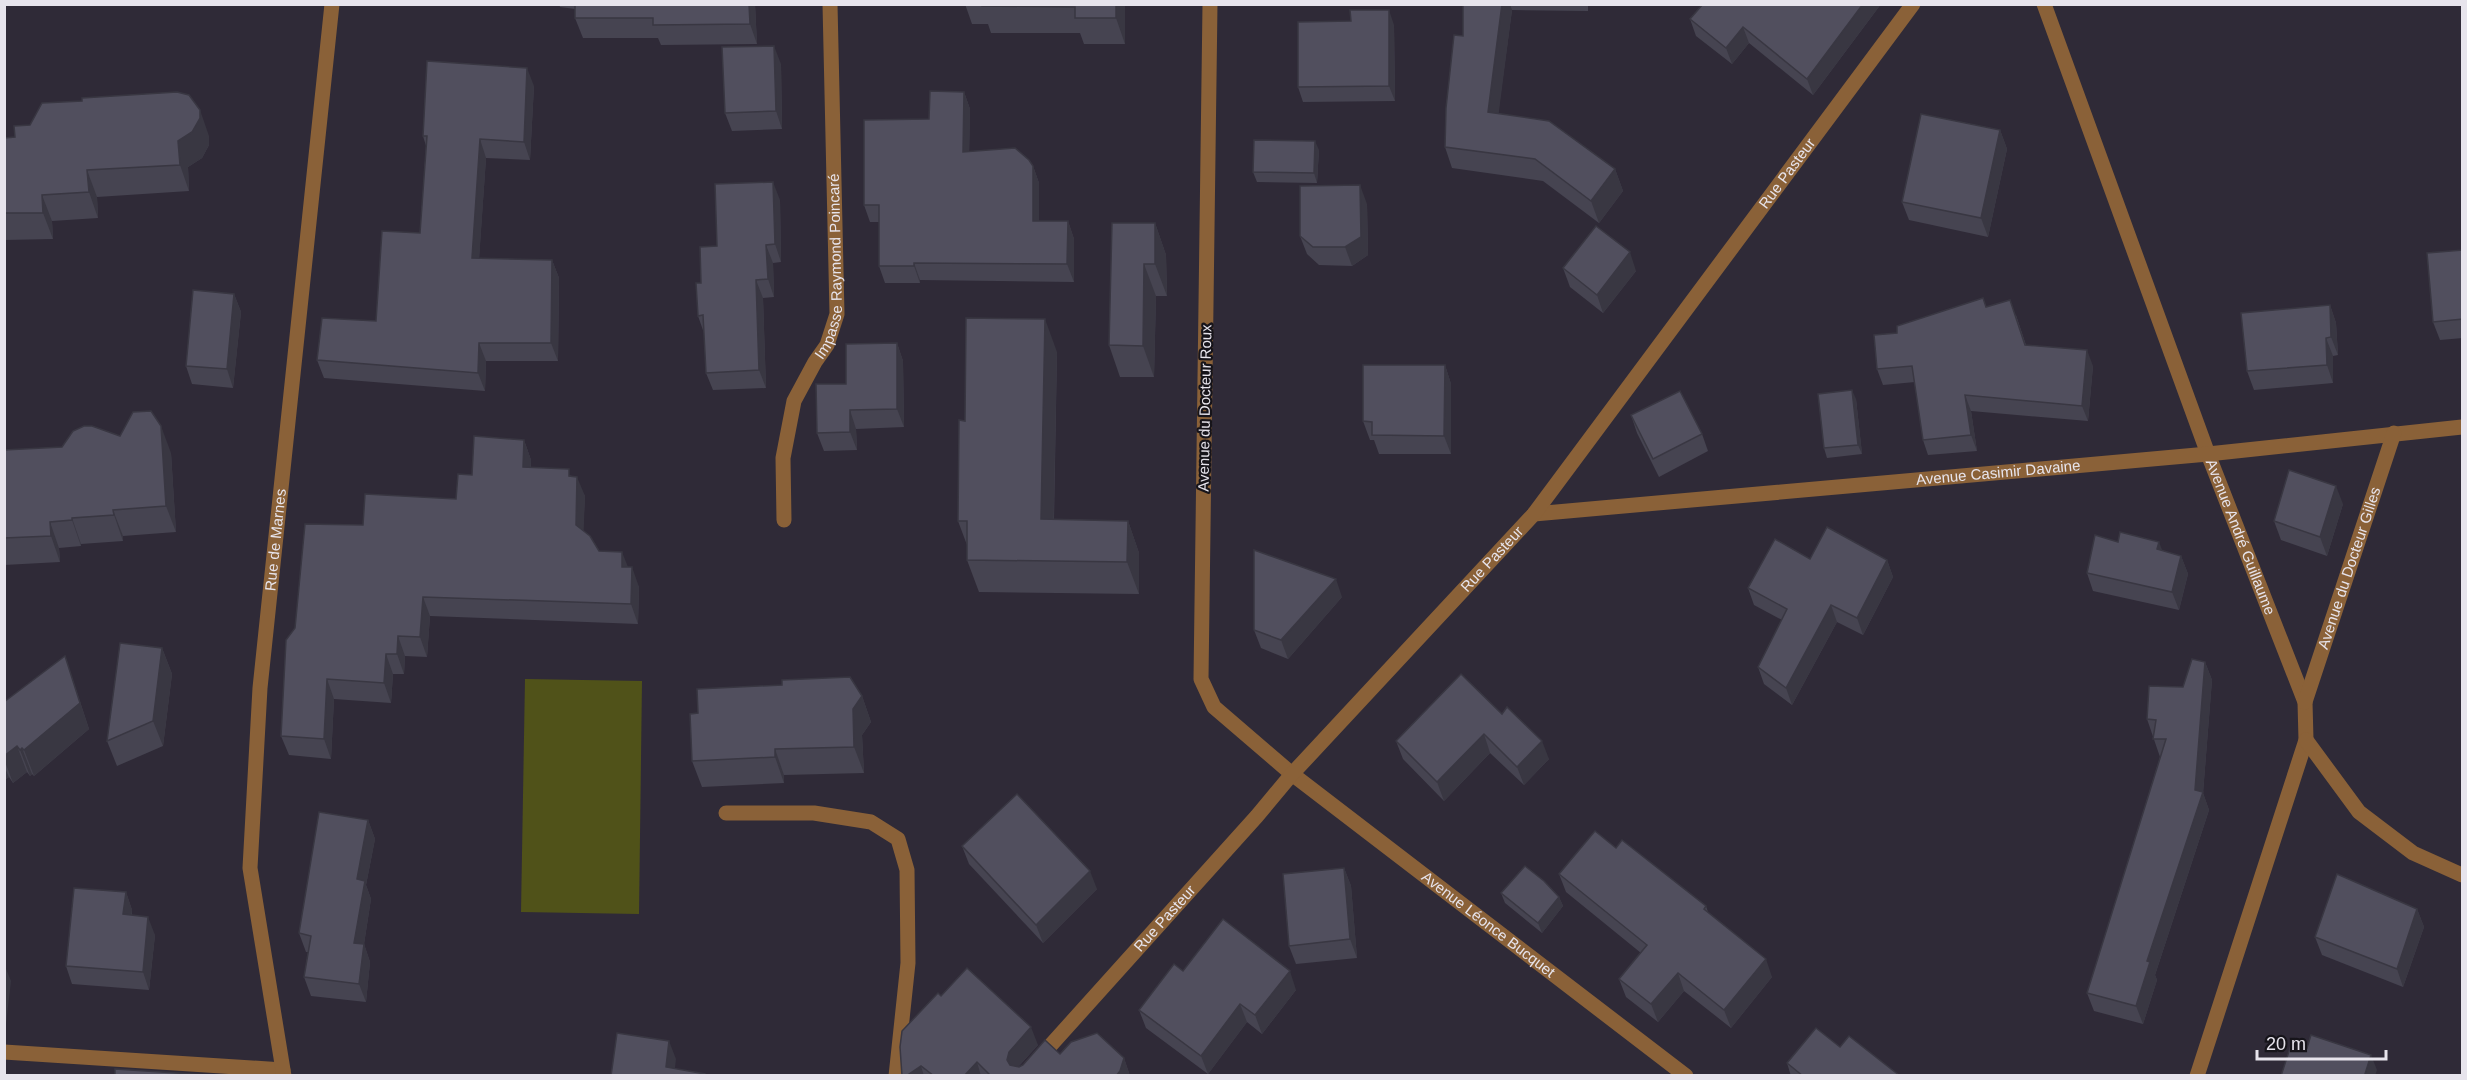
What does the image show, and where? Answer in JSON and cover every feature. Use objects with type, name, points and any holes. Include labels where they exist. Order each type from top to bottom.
[{"type":"street","name":"Rue de Marnes","points":[[283,1073],[250,868],[260,688],[332,4]]},
{"type":"street","name":"Impasse Raymond Poincaré","points":[[784,520],[783,458],[789,420],[794,401],[815,362],[828,345],[837,314],[830,4]]},
{"type":"street","name":"Avenue du Docteur Roux","points":[[1210,4],[1201,679],[1214,707],[1292,774]]},
{"type":"street","name":"Rue Pasteur","points":[[1023,1076],[1257,816],[1292,774],[1534,514],[1913,4]]},
{"type":"street","name":"Avenue André Guillaume","points":[[2044,4],[2208,454],[2305,702],[2306,740],[2197,1076]]},
{"type":"street","name":"Avenue Casimir Davaine","points":[[1534,514],[2208,454],[2463,427]]},
{"type":"street","name":"Avenue du Docteur Gilles","points":[[2305,702],[2394,433]]},
{"type":"street","points":[[2306,740],[2359,812],[2413,853],[2463,875]]},
{"type":"street","name":"Avenue Léonce Bucquet","points":[[1292,774],[1686,1076]]},
{"type":"street","points":[[726,813],[814,813],[871,822],[898,839],[907,870],[908,963],[896,1076]]},
{"type":"street","points":[[4,1052],[283,1073]]},
{"type":"shaded area","points":[[525,679],[642,681],[639,914],[521,912]]},
{"type":"building","points":[[575,4],[749,4],[750,24],[653,25],[653,18],[575,18]]},
{"type":"building","points":[[982,4],[1116,4],[1116,18],[1075,18],[1075,7],[982,6]]},
{"type":"building","points":[[1463,4],[1502,4],[1488,112],[1549,121],[1615,169],[1591,201],[1535,159],[1445,147],[1446,108],[1454,35],[1463,36]]},
{"type":"building","points":[[1703,4],[1863,4],[1807,79],[1743,27],[1726,48],[1690,19]]},
{"type":"building","points":[[1350,10],[1389,10],[1389,86],[1298,87],[1298,22],[1351,21]]},
{"type":"building","points":[[774,46],[776,111],[725,113],[722,47]]},
{"type":"building","points":[[427,61],[527,68],[524,142],[480,139],[472,258],[552,260],[551,343],[479,343],[478,373],[317,360],[322,318],[376,321],[382,231],[420,233],[427,136],[423,136]]},
{"type":"building","points":[[930,91],[964,92],[963,152],[1015,148],[1029,160],[1033,166],[1033,221],[1068,221],[1067,264],[914,263],[914,266],[879,266],[879,205],[864,205],[864,120],[929,119]]},
{"type":"building","points":[[177,92],[189,95],[200,110],[200,118],[192,132],[178,141],[180,165],[87,170],[89,192],[42,195],[43,213],[4,213],[4,138],[15,137],[14,126],[30,125],[42,103]]},
{"type":"building","points":[[1921,114],[2000,130],[1981,218],[1902,202]]},
{"type":"building","points":[[1254,140],[1315,141],[1314,173],[1253,172]]},
{"type":"building","points":[[773,182],[775,244],[766,245],[768,279],[756,280],[759,370],[706,373],[703,315],[698,316],[696,283],[701,283],[700,247],[717,246],[715,184]]},
{"type":"building","points":[[1360,185],[1361,237],[1345,247],[1313,247],[1300,236],[1300,186]]},
{"type":"building","points":[[1112,223],[1155,223],[1155,264],[1144,264],[1143,346],[1109,345]]},
{"type":"building","points":[[1596,226],[1630,252],[1597,295],[1563,268]]},
{"type":"building","points":[[2463,250],[2463,319],[2433,322],[2427,253]]},
{"type":"building","points":[[193,290],[234,294],[227,369],[186,366]]},
{"type":"building","points":[[1983,298],[1986,307],[2010,300],[2025,345],[2087,350],[2082,406],[1965,395],[1971,435],[1923,440],[1912,366],[1877,369],[1874,335],[1897,333],[1897,326]]},
{"type":"building","points":[[2330,305],[2331,337],[2326,338],[2327,365],[2247,371],[2241,313]]},
{"type":"building","points":[[966,318],[1045,319],[1041,519],[1128,521],[1127,562],[967,560],[967,521],[958,521],[959,420],[965,421]]},
{"type":"building","points":[[897,343],[897,409],[850,410],[850,432],[817,433],[816,384],[846,384],[846,344]]},
{"type":"building","points":[[1363,365],[1445,365],[1444,436],[1372,435],[1372,422],[1363,421]]},
{"type":"building","points":[[1852,390],[1858,445],[1824,448],[1818,394]]},
{"type":"building","points":[[1680,391],[1702,434],[1653,459],[1631,415]]},
{"type":"building","points":[[151,411],[161,426],[166,506],[113,510],[114,515],[50,522],[51,536],[4,538],[4,450],[62,447],[73,431],[84,426],[92,426],[120,436],[133,412]]},
{"type":"building","points":[[474,436],[524,440],[523,467],[569,469],[569,476],[577,477],[576,525],[590,536],[599,551],[622,552],[622,567],[632,567],[631,604],[423,597],[420,637],[398,636],[397,654],[386,654],[384,683],[327,679],[324,739],[281,736],[286,640],[295,628],[305,524],[363,525],[365,494],[456,499],[458,474],[472,475]]},
{"type":"building","points":[[2289,470],[2336,486],[2320,537],[2274,521]]},
{"type":"building","points":[[1827,527],[1887,560],[1857,618],[1831,605],[1786,688],[1758,667],[1787,609],[1748,588],[1775,539],[1810,559]]},
{"type":"building","points":[[2120,532],[2159,542],[2157,549],[2181,556],[2172,592],[2087,573],[2095,535],[2118,542]]},
{"type":"building","points":[[1254,550],[1336,579],[1281,640],[1254,630]]},
{"type":"building","points":[[120,643],[162,648],[153,721],[107,741]]},
{"type":"building","points":[[65,656],[80,703],[24,750],[22,748],[20,750],[17,746],[4,756],[4,702]]},
{"type":"building","points":[[2192,659],[2205,662],[2195,790],[2203,792],[2147,961],[2150,962],[2136,1006],[2087,993],[2166,739],[2153,739],[2156,720],[2147,719],[2149,686],[2183,687]]},
{"type":"building","points":[[1461,674],[1502,714],[1507,707],[1542,741],[1517,767],[1484,734],[1437,782],[1396,741]]},
{"type":"building","points":[[850,677],[862,696],[853,709],[854,747],[775,749],[775,757],[692,761],[690,714],[698,713],[697,689],[782,685],[782,680]]},
{"type":"building","points":[[1017,794],[1090,871],[1036,925],[962,846]]},
{"type":"building","points":[[319,812],[368,820],[357,879],[365,881],[354,943],[364,944],[359,984],[304,977],[311,936],[299,933]]},
{"type":"building","points":[[1595,831],[1616,848],[1622,840],[1706,906],[1704,909],[1766,959],[1724,1010],[1678,973],[1651,1004],[1619,979],[1647,945],[1559,874]]},
{"type":"building","points":[[1525,866],[1559,897],[1538,923],[1501,893]]},
{"type":"building","points":[[1344,868],[1350,939],[1289,946],[1283,874]]},
{"type":"building","points":[[2337,874],[2417,909],[2397,969],[2315,937]]},
{"type":"building","points":[[74,888],[126,892],[123,914],[148,917],[143,972],[66,966]]},
{"type":"building","points":[[1223,919],[1290,971],[1255,1015],[1240,1004],[1201,1056],[1139,1010],[1174,964],[1183,971]]},
{"type":"building","points":[[967,968],[1031,1027],[1009,1052],[1007,1060],[1010,1065],[1019,1067],[1023,1065],[1045,1040],[1060,1054],[1071,1042],[1097,1033],[1124,1058],[1120,1071],[1116,1076],[991,1076],[977,1062],[964,1076],[934,1076],[921,1066],[906,1076],[902,1076],[900,1047],[902,1031],[938,993],[941,996]]},
{"type":"building","points":[[1816,1028],[1840,1047],[1849,1036],[1900,1076],[1803,1076],[1787,1063]]},
{"type":"building","points":[[617,1033],[669,1041],[666,1067],[705,1074],[705,1076],[611,1076]]},
{"type":"building","points":[[2311,1035],[2371,1055],[2365,1074],[2368,1076],[2281,1076],[2292,1042],[2307,1048]]},
{"type":"building","points":[[115,1069],[222,1076],[115,1076]]}]
